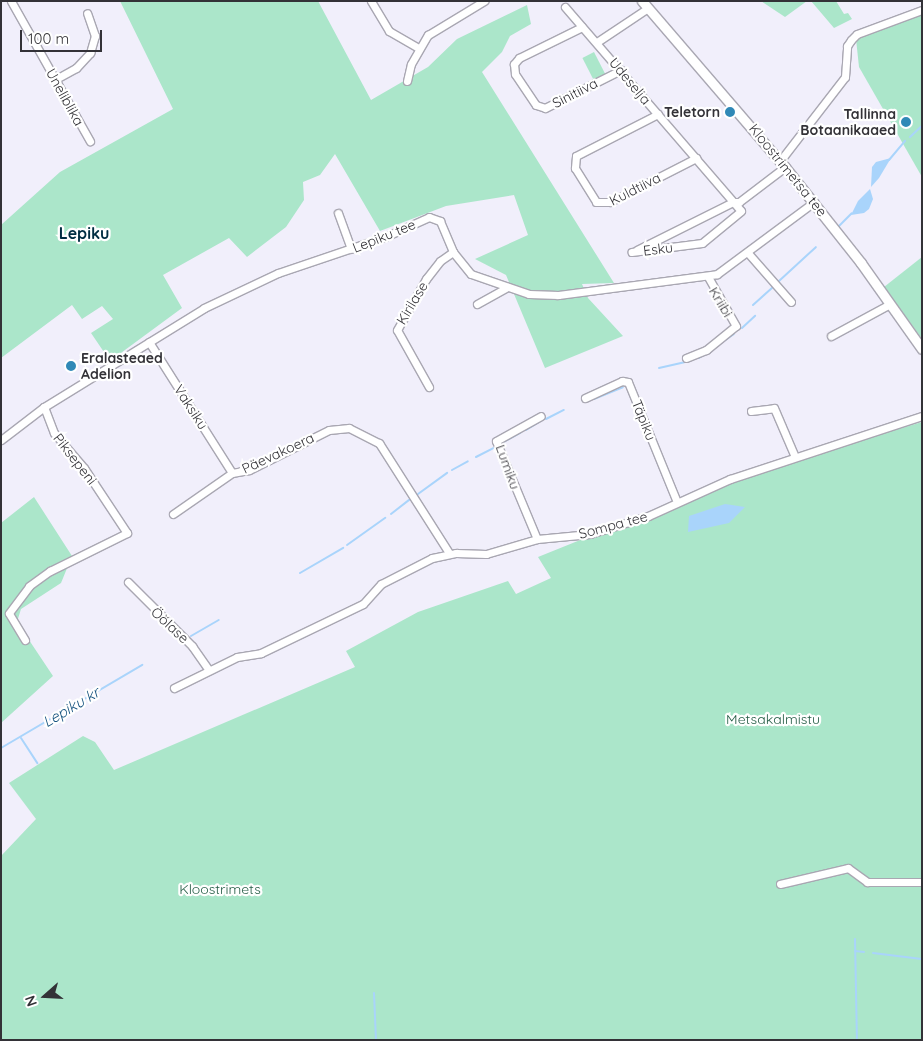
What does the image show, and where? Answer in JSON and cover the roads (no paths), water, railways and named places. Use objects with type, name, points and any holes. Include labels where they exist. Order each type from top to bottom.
[{"type":"main road","name":"Kloostrimetsa tee","points":[[645,5],[814,202],[922,349]]},
{"type":"street","name":"Uneliblika","points":[[11,1],[90,141]]},
{"type":"street","points":[[371,1],[389,31],[418,48]]},
{"type":"street","points":[[407,81],[418,48],[439,26],[484,1]]},
{"type":"street","points":[[597,42],[645,5]]},
{"type":"street","name":"Udeselja","points":[[565,7],[597,42],[732,202]]},
{"type":"street","name":"Esku","points":[[732,202],[741,211],[737,217],[709,239],[694,244],[632,252],[732,202],[739,202],[783,164],[845,77],[851,40],[857,34],[922,10]]},
{"type":"street","points":[[56,79],[76,68],[90,53],[95,36],[86,13]]},
{"type":"street","name":"Sinitiiva","points":[[582,27],[514,64],[515,74],[536,105],[545,108],[620,70]]},
{"type":"street","name":"Kuldtiiva","points":[[658,114],[576,156],[575,168],[596,202],[610,202],[696,158]]},
{"type":"street","name":"Lepiku tee","points":[[1,440],[44,407],[148,342],[245,288],[292,268],[351,249],[429,217],[440,221],[453,252],[471,274],[530,294],[558,295],[708,277],[723,271],[814,202]]},
{"type":"street","points":[[338,213],[351,249]]},
{"type":"street","name":"Kirilase","points":[[429,387],[397,330],[426,279],[440,262],[453,252]]},
{"type":"street","points":[[748,252],[791,302]]},
{"type":"street","name":"Kriibi","points":[[686,358],[706,350],[736,326],[708,277]]},
{"type":"street","points":[[477,304],[508,287]]},
{"type":"street","points":[[831,336],[890,304]]},
{"type":"street","name":"Vaksiku","points":[[148,342],[232,473]]},
{"type":"street","name":"Täpiku","points":[[585,398],[622,381],[628,382],[677,502]]},
{"type":"street","name":"Piksepeni","points":[[25,640],[9,614],[29,586],[50,571],[127,533],[84,468],[54,433],[44,407]]},
{"type":"street","points":[[751,411],[774,408],[795,456]]},
{"type":"street","name":"Lumiku","points":[[537,539],[496,441],[541,416]]},
{"type":"street","name":"Sompa tee","points":[[174,688],[237,657],[261,653],[363,604],[380,584],[432,558],[449,553],[486,554],[537,539],[590,534],[648,516],[730,479],[795,456],[922,416]]},
{"type":"street","name":"Päevakoera","points":[[173,514],[232,473],[249,470],[330,430],[349,428],[361,432],[379,443],[449,553]]},
{"type":"street","name":"Öölase","points":[[128,582],[192,646],[209,670]]},
{"type":"street","points":[[780,884],[848,868],[867,882],[922,882]]},
{"type":"water","points":[[891,158],[871,187],[872,167],[876,162]]},
{"type":"water","points":[[870,189],[873,199],[869,209],[864,213],[851,215],[858,201]]},
{"type":"water","points":[[725,504],[745,507],[729,523],[688,532],[689,516]]},
{"type":"waterway","name":"Lepiku kr","points":[[910,137],[922,126]]},
{"type":"waterway","name":"Lepiku kr","points":[[889,160],[905,141]]},
{"type":"waterway","name":"Lepiku kr","points":[[839,226],[852,213]]},
{"type":"waterway","name":"Lepiku kr","points":[[779,281],[816,247]]},
{"type":"waterway","name":"Lepiku kr","points":[[753,305],[773,287]]},
{"type":"waterway","name":"Lepiku kr","points":[[742,328],[755,316]]},
{"type":"waterway","name":"Lepiku kr","points":[[699,358],[734,334]]},
{"type":"waterway","name":"Lepiku kr","points":[[659,368],[684,362]]},
{"type":"waterway","name":"Lepiku kr","points":[[594,399],[623,387]]},
{"type":"waterway","name":"Lepiku kr","points":[[546,419],[564,410]]},
{"type":"waterway","name":"Lepiku kr","points":[[526,430],[539,422]]},
{"type":"waterway","name":"Lepiku kr","points":[[500,444],[520,433]]},
{"type":"waterway","name":"Lepiku kr","points":[[476,457],[494,448]]},
{"type":"waterway","name":"Lepiku kr","points":[[452,470],[468,461]]},
{"type":"waterway","name":"Lepiku kr","points":[[418,494],[447,473]]},
{"type":"waterway","name":"Lepiku kr","points":[[391,514],[409,500]]},
{"type":"waterway","name":"Lepiku kr","points":[[347,545],[385,518]]},
{"type":"waterway","name":"Lepiku kr","points":[[300,573],[343,548]]},
{"type":"waterway","name":"Lepiku kr","points":[[191,636],[219,620]]},
{"type":"waterway","name":"Lepiku kr","points":[[1,748],[142,665]]},
{"type":"waterway","points":[[21,738],[37,763]]},
{"type":"waterway","points":[[855,939],[857,1040]]},
{"type":"waterway","points":[[855,951],[864,952]]},
{"type":"waterway","points":[[873,953],[922,959]]},
{"type":"waterway","points":[[374,993],[376,1040]]},
{"type":"place","name":"Teletorn","points":[[730,112]]},
{"type":"place","name":"Tallinna Botaanikaaed","points":[[906,122]]},
{"type":"place","name":"Eralasteaed Adelion","points":[[71,366]]},
{"type":"district","name":"Lepiku","points":[[84,233]]},
{"type":"park label","name":"Metsakalmistu","points":[[773,719]]},
{"type":"park label","name":"Kloostrimets","points":[[220,889]]}]
